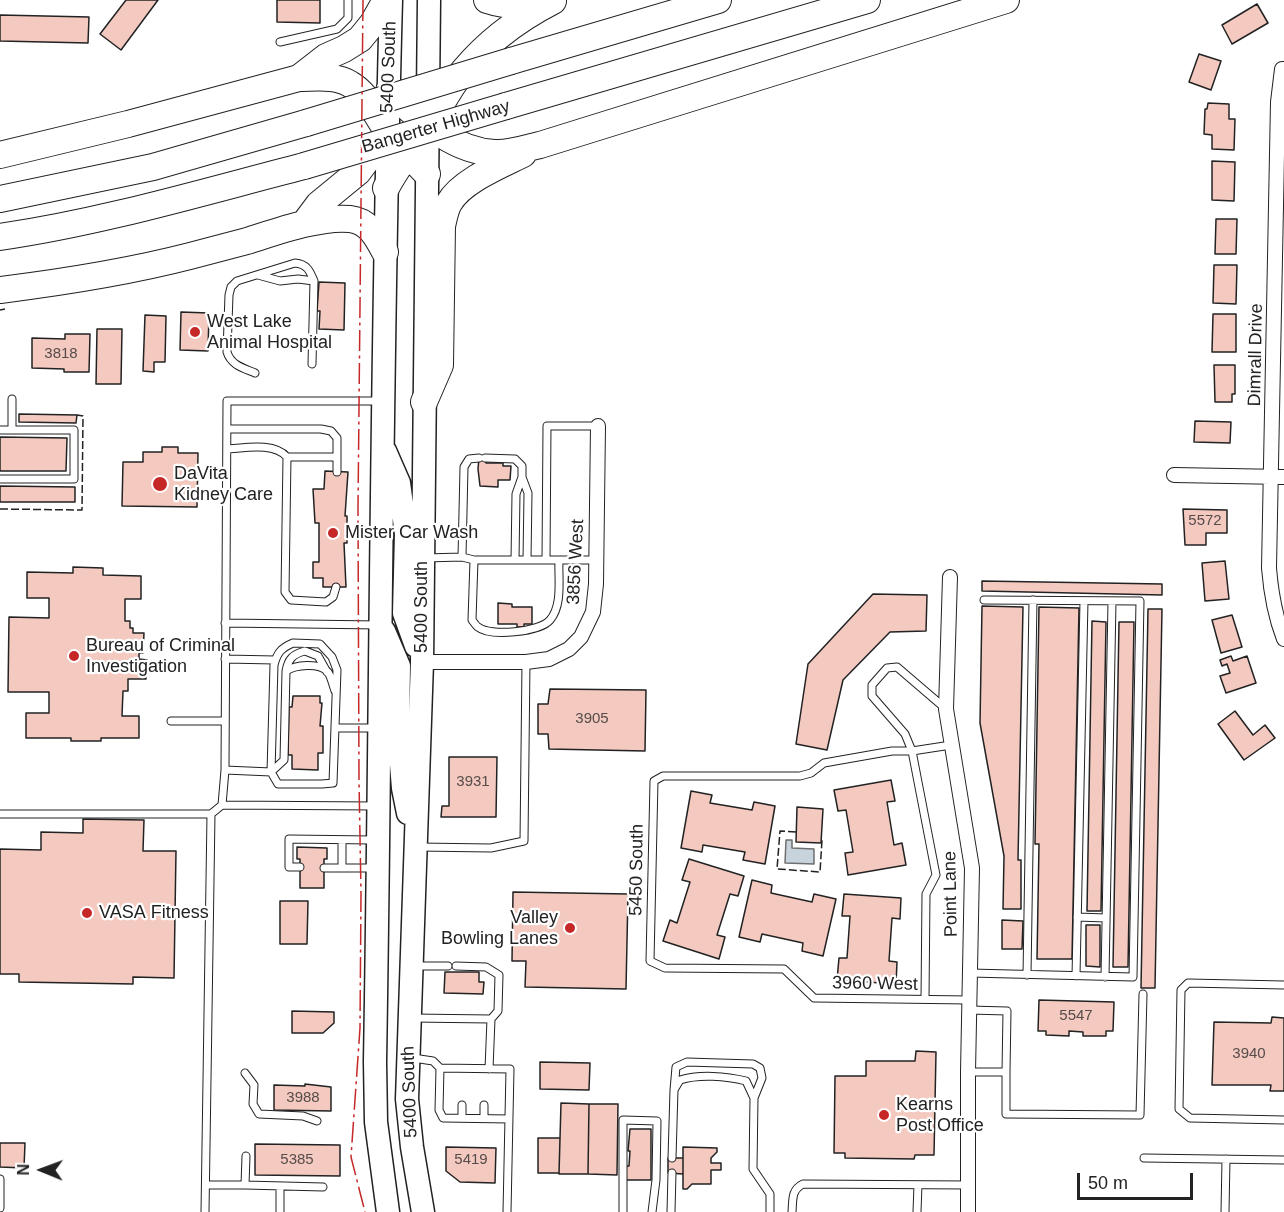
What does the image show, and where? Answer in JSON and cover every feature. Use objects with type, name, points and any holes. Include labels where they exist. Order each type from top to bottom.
[{"type":"highway","points":[[299,78],[326,57],[360,39],[374,23],[386,0]]},
{"type":"highway","points":[[487,0],[522,6],[554,0]]},
{"type":"highway","points":[[386,188],[407,152],[428,126],[458,79],[485,48],[520,19],[554,0]]},
{"type":"highway","points":[[0,200],[153,167],[718,0]]},
{"type":"highway","name":"Bangerter Highway","points":[[0,237],[47,230],[304,166],[867,0]]},
{"type":"highway","points":[[389,90],[428,126],[462,144],[494,153],[510,152],[540,145],[1006,0]]},
{"type":"highway","points":[[0,155],[128,124],[299,78],[338,79],[350,83],[367,101],[388,132],[427,174]]},
{"type":"highway","points":[[304,224],[319,204],[358,172],[428,85]]},
{"type":"highway","points":[[424,402],[440,365],[442,226],[450,201],[464,187],[479,177],[540,145]]},
{"type":"highway","points":[[0,290],[127,270],[216,249],[304,224],[341,219],[357,220],[373,231],[385,252]]},
{"type":"main road","name":"5400 South","points":[[388,1212],[376,1122],[382,401],[391,0]]},
{"type":"main road","name":"5400 South","points":[[423,1212],[412,1147],[408,1099],[408,1057],[422,662],[429,0]]},
{"type":"main road","points":[[382,444],[399,483],[406,534],[404,613],[422,662]]},
{"type":"main road","points":[[381,626],[399,666],[398,729],[403,788],[416,847]]},
{"type":"street","name":"Dimrall Drive","points":[[1283,69],[1278,102],[1278,477],[1269,568],[1277,621],[1284,639]]},
{"type":"street","name":"3856 West","points":[[422,662],[526,662],[549,659],[569,649],[581,637],[593,612],[598,426]]},
{"type":"street","points":[[1174,475],[1278,477]]},
{"type":"street","name":"Point Lane","points":[[950,577],[946,709],[972,868],[968,1212]]},
{"type":"lane","points":[[280,42],[337,29],[348,18],[348,0]]},
{"type":"lane","points":[[255,374],[236,364],[227,352],[231,287],[237,281],[299,263],[310,270],[314,281],[312,364]]},
{"type":"lane","points":[[258,275],[280,281],[298,279],[314,281]]},
{"type":"lane","points":[[12,399],[12,430]]},
{"type":"lane","points":[[222,805],[225,770],[227,402],[382,401]]},
{"type":"lane","points":[[546,560],[547,426],[598,426]]},
{"type":"lane","points":[[227,429],[321,429],[331,431],[337,438],[337,472]]},
{"type":"lane","points":[[0,430],[74,430],[74,479],[0,479]]},
{"type":"lane","points":[[227,448],[269,448],[281,451],[287,457],[337,457]]},
{"type":"lane","points":[[287,457],[285,592],[291,600],[326,602],[333,597],[336,587]]},
{"type":"lane","points":[[462,557],[464,468],[469,459],[516,459],[522,466],[522,477],[516,494],[515,560]]},
{"type":"lane","points":[[522,477],[528,493],[527,560]]},
{"type":"lane","points":[[423,558],[596,560]]},
{"type":"lane","points":[[474,560],[472,620],[477,627],[487,631],[529,631],[550,620],[556,609],[559,560]]},
{"type":"lane","points":[[970,973],[1133,977],[1140,602],[984,600]]},
{"type":"lane","points":[[1027,975],[1033,600]]},
{"type":"lane","points":[[1076,976],[1084,601]]},
{"type":"lane","points":[[1105,977],[1112,601]]},
{"type":"lane","points":[[225,623],[381,626]]},
{"type":"lane","points":[[293,643],[320,645],[332,657],[337,670],[337,696],[333,783],[278,784],[271,772],[277,654],[284,647],[293,643]]},
{"type":"lane","points":[[225,770],[271,772],[284,760],[286,671],[288,660],[298,653],[305,651],[318,656],[337,696]]},
{"type":"lane","points":[[225,659],[275,660]]},
{"type":"lane","points":[[416,847],[491,848],[524,841],[526,662]]},
{"type":"lane","points":[[286,671],[292,667],[305,666],[321,668],[327,672]]},
{"type":"lane","points":[[925,999],[926,894],[936,875],[912,751],[905,734],[872,696],[872,685],[887,668],[897,667],[946,709]]},
{"type":"lane","points":[[171,721],[225,721]]},
{"type":"lane","points":[[335,728],[380,728]]},
{"type":"lane","points":[[912,751],[951,745]]},
{"type":"lane","name":"5450 South","points":[[650,960],[654,781],[663,776],[800,776],[811,773],[824,763],[892,751],[912,751]]},
{"type":"lane","points":[[0,814],[211,814],[222,805],[379,807]]},
{"type":"lane","points":[[205,1212],[211,814]]},
{"type":"lane","points":[[300,867],[289,867],[289,839],[378,840]]},
{"type":"lane","points":[[342,840],[342,867]]},
{"type":"lane","points":[[324,868],[378,868]]},
{"type":"lane","points":[[1077,917],[1106,918]]},
{"type":"lane","name":"3960 West","points":[[650,960],[665,968],[784,969],[814,998],[925,999],[1007,1011],[1006,1072]]},
{"type":"lane","points":[[411,966],[486,967],[499,975],[498,1011],[491,1019],[485,1079]]},
{"type":"lane","points":[[1284,985],[1188,983],[1181,990],[1179,1109],[1190,1118],[1284,1120]]},
{"type":"lane","points":[[968,1072],[1006,1072],[1006,1114],[1140,1115],[1143,994]]},
{"type":"lane","points":[[409,1018],[491,1019]]},
{"type":"lane","points":[[408,1057],[433,1061],[440,1068],[510,1069],[507,1212]]},
{"type":"lane","points":[[672,1158],[676,1067],[687,1062],[757,1065],[762,1072],[762,1078],[754,1098],[753,1169],[770,1194],[770,1212]]},
{"type":"lane","points":[[440,1068],[439,1110],[443,1118],[509,1119]]},
{"type":"lane","points":[[462,1069],[462,1079]]},
{"type":"lane","points":[[246,1073],[254,1084],[253,1104],[256,1111],[303,1116],[317,1121]]},
{"type":"lane","points":[[674,1090],[680,1080],[690,1077],[734,1078],[746,1081],[754,1098]]},
{"type":"lane","points":[[462,1105],[462,1118]]},
{"type":"lane","points":[[484,1105],[484,1118]]},
{"type":"lane","points":[[623,1212],[622,1120],[657,1121],[656,1180],[652,1212]]},
{"type":"lane","points":[[245,1185],[246,1156]]},
{"type":"lane","points":[[1144,1158],[1284,1160]]},
{"type":"lane","points":[[1225,1212],[1226,1159]]},
{"type":"lane","points":[[671,1212],[672,1173]]},
{"type":"lane","points":[[0,1179],[0,1208]]},
{"type":"lane","points":[[792,1212],[796,1187],[803,1184],[968,1185]]},
{"type":"lane","points":[[206,1185],[323,1187]]},
{"type":"lane","points":[[917,1212],[918,1185]]},
{"type":"lane","points":[[280,1186],[280,1212]]},
{"type":"shaded area","points":[[786,840],[792,840],[792,848],[814,849],[814,864],[785,863]]},
{"type":"building","points":[[126,0],[158,0],[121,50],[100,34]]},
{"type":"building","points":[[277,0],[320,0],[320,23],[277,22]]},
{"type":"building","points":[[1257,4],[1268,23],[1232,44],[1222,25]]},
{"type":"building","points":[[0,15],[89,17],[88,43],[0,41]]},
{"type":"building","points":[[1199,54],[1221,61],[1211,90],[1189,82]]},
{"type":"building","points":[[1208,103],[1229,104],[1229,119],[1235,119],[1234,150],[1212,149],[1212,135],[1204,134],[1205,109]]},
{"type":"building","points":[[1212,161],[1235,162],[1234,201],[1212,200]]},
{"type":"building","points":[[1216,219],[1237,219],[1236,254],[1215,254]]},
{"type":"building","points":[[1214,265],[1237,265],[1236,304],[1213,303]]},
{"type":"building","points":[[319,282],[345,283],[344,330],[319,329],[320,311],[317,311]]},
{"type":"building","name":"West Lake Animal Hospital","points":[[181,312],[209,313],[208,351],[180,350]]},
{"type":"building","points":[[1213,314],[1236,314],[1236,352],[1212,352]]},
{"type":"building","points":[[145,315],[166,316],[165,362],[154,362],[154,372],[143,371]]},
{"type":"building","points":[[97,329],[122,329],[121,384],[96,384]]},
{"type":"building","points":[[65,334],[90,334],[89,372],[32,368],[32,338],[65,339]]},
{"type":"building","points":[[1214,365],[1235,365],[1235,394],[1232,394],[1232,402],[1215,402]]},
{"type":"building","points":[[19,414],[77,415],[76,423],[19,422]]},
{"type":"building","points":[[1195,421],[1231,422],[1230,443],[1194,442]]},
{"type":"building","points":[[0,437],[67,438],[66,471],[0,471]]},
{"type":"building","name":"DaVita Kidney Care","points":[[162,447],[178,447],[178,453],[198,453],[197,507],[122,506],[123,462],[143,462],[143,452],[162,452]]},
{"type":"building","points":[[479,457],[485,457],[486,463],[503,463],[503,466],[511,466],[510,480],[498,480],[498,487],[480,486]]},
{"type":"building","name":"Mister Car Wash","points":[[325,471],[348,472],[345,516],[347,516],[347,543],[344,543],[346,587],[323,587],[323,578],[313,578],[313,562],[319,562],[319,523],[315,523],[313,489],[324,489]]},
{"type":"building","points":[[0,486],[75,487],[75,502],[0,502]]},
{"type":"building","points":[[1183,509],[1227,510],[1227,533],[1206,533],[1206,545],[1185,545]]},
{"type":"building","points":[[1225,561],[1229,599],[1205,601],[1202,563]]},
{"type":"building","name":"Bureau of Criminal Investigation","points":[[73,567],[103,568],[103,575],[141,576],[141,599],[125,599],[125,621],[130,621],[133,633],[144,633],[143,653],[139,653],[139,659],[147,660],[146,679],[128,679],[128,691],[123,691],[122,716],[139,716],[139,738],[71,741],[71,738],[26,738],[26,713],[49,713],[49,692],[8,692],[9,617],[49,618],[49,598],[27,598],[27,572],[73,573]]},
{"type":"building","points":[[982,581],[1162,584],[1162,595],[982,591]]},
{"type":"building","points":[[873,594],[927,595],[926,631],[890,632],[843,680],[827,750],[796,744],[808,664]]},
{"type":"building","points":[[498,603],[512,604],[512,607],[532,607],[532,624],[517,627],[517,624],[498,624]]},
{"type":"building","points":[[982,606],[1023,607],[1018,860],[1021,860],[1021,909],[1003,909],[1004,856],[980,723]]},
{"type":"building","points":[[1039,607],[1079,608],[1072,959],[1037,959],[1039,844],[1035,844]]},
{"type":"building","points":[[1148,609],[1162,609],[1155,988],[1141,988]]},
{"type":"building","points":[[1232,615],[1242,647],[1221,653],[1212,620]]},
{"type":"building","points":[[1092,621],[1106,622],[1101,911],[1087,911]]},
{"type":"building","points":[[1119,622],[1134,622],[1128,967],[1113,967]]},
{"type":"building","points":[[1231,656],[1233,661],[1247,656],[1256,683],[1226,693],[1220,676],[1230,673],[1227,664],[1222,666],[1220,660]]},
{"type":"building","points":[[550,689],[646,690],[645,751],[549,749],[548,734],[538,734],[538,704],[548,704]]},
{"type":"building","points":[[293,696],[320,696],[323,753],[318,753],[318,770],[292,769],[292,755],[288,755],[289,707],[292,707]]},
{"type":"building","points":[[1235,711],[1253,735],[1265,725],[1275,738],[1244,760],[1218,724]]},
{"type":"building","points":[[449,757],[497,757],[496,817],[441,817],[442,806],[449,806]]},
{"type":"building","points":[[891,780],[895,801],[887,802],[894,845],[902,843],[906,865],[848,875],[845,853],[853,852],[846,810],[838,811],[834,790]]},
{"type":"building","points":[[691,791],[712,795],[710,803],[752,810],[754,802],[775,806],[765,864],[743,860],[745,852],[703,845],[702,852],[681,848]]},
{"type":"building","points":[[797,807],[823,809],[821,843],[796,842]]},
{"type":"building","name":"VASA Fitness","points":[[83,819],[144,820],[143,851],[176,851],[174,978],[133,977],[133,984],[19,982],[19,974],[0,974],[0,849],[41,850],[41,832],[83,833]]},
{"type":"building","points":[[297,847],[327,848],[327,859],[324,859],[324,888],[300,888],[300,859],[297,859]]},
{"type":"building","points":[[689,859],[744,876],[738,896],[730,894],[717,935],[725,937],[719,959],[663,941],[670,920],[677,923],[690,882],[682,880]]},
{"type":"building","points":[[752,880],[772,885],[771,893],[812,902],[814,894],[836,899],[823,956],[802,951],[803,943],[762,934],[760,942],[739,937]]},
{"type":"building","name":"Valley Bowling Lanes","points":[[513,892],[628,894],[626,989],[525,987],[526,961],[512,961]]},
{"type":"building","points":[[844,894],[901,898],[900,919],[892,918],[889,961],[897,962],[896,984],[837,980],[839,958],[847,958],[850,916],[842,916]]},
{"type":"building","points":[[280,901],[308,901],[307,944],[280,944]]},
{"type":"building","points":[[1002,920],[1023,921],[1022,949],[1002,949]]},
{"type":"building","points":[[1086,925],[1100,925],[1100,967],[1086,966]]},
{"type":"building","points":[[445,972],[479,972],[479,982],[484,982],[483,994],[444,993]]},
{"type":"building","points":[[1039,1000],[1114,1002],[1113,1031],[1106,1031],[1106,1036],[1083,1036],[1083,1032],[1069,1031],[1069,1036],[1046,1035],[1046,1031],[1038,1031]]},
{"type":"building","points":[[292,1011],[334,1012],[334,1023],[323,1033],[292,1033]]},
{"type":"building","points":[[1272,1017],[1284,1018],[1284,1091],[1270,1091],[1271,1085],[1212,1085],[1214,1022],[1271,1023]]},
{"type":"building","name":"Kearns Post Office","points":[[916,1051],[936,1052],[934,1155],[915,1155],[914,1159],[845,1158],[845,1153],[834,1153],[835,1076],[866,1076],[866,1061],[915,1061]]},
{"type":"building","points":[[540,1062],[590,1063],[589,1090],[540,1089]]},
{"type":"building","points":[[305,1084],[331,1087],[331,1111],[274,1110],[274,1085],[305,1086]]},
{"type":"building","points":[[561,1103],[589,1104],[588,1174],[559,1174]]},
{"type":"building","points":[[589,1104],[618,1104],[617,1175],[588,1174]]},
{"type":"building","points":[[630,1129],[651,1129],[651,1180],[624,1180],[625,1166],[629,1166]]},
{"type":"building","points":[[538,1138],[560,1138],[559,1173],[538,1173]]},
{"type":"building","points":[[0,1143],[25,1143],[24,1168],[0,1167]]},
{"type":"building","points":[[255,1144],[340,1145],[340,1176],[255,1175]]},
{"type":"building","points":[[446,1147],[496,1148],[495,1183],[460,1182],[446,1171]]},
{"type":"building","points":[[683,1147],[717,1148],[717,1152],[711,1158],[711,1163],[721,1163],[721,1170],[711,1170],[711,1184],[692,1184],[687,1189],[683,1189]]},
{"type":"building","points":[[668,1158],[683,1158],[683,1174],[668,1173]]},
{"type":"fence","points":[[0,310],[5,309]]},
{"type":"fence","points":[[0,509],[82,510],[83,416],[77,415]]},
{"type":"fence","points":[[796,832],[780,831],[777,869],[820,872],[822,840]]},
{"type":"power","points":[[363,0],[358,509],[360,1028],[351,1157],[365,1212]]},
{"type":"place","name":"West Lake Animal Hospital","points":[[195,332]]},
{"type":"place","name":"DaVita Kidney Care","points":[[160,484]]},
{"type":"place","name":"Mister Car Wash","points":[[333,533]]},
{"type":"place","name":"Bureau of Criminal Investigation","points":[[74,656]]},
{"type":"place","name":"VASA Fitness","points":[[87,913]]},
{"type":"place","name":"Valley Bowling Lanes","points":[[570,928]]},
{"type":"place","name":"Kearns Post Office","points":[[884,1115]]}]
